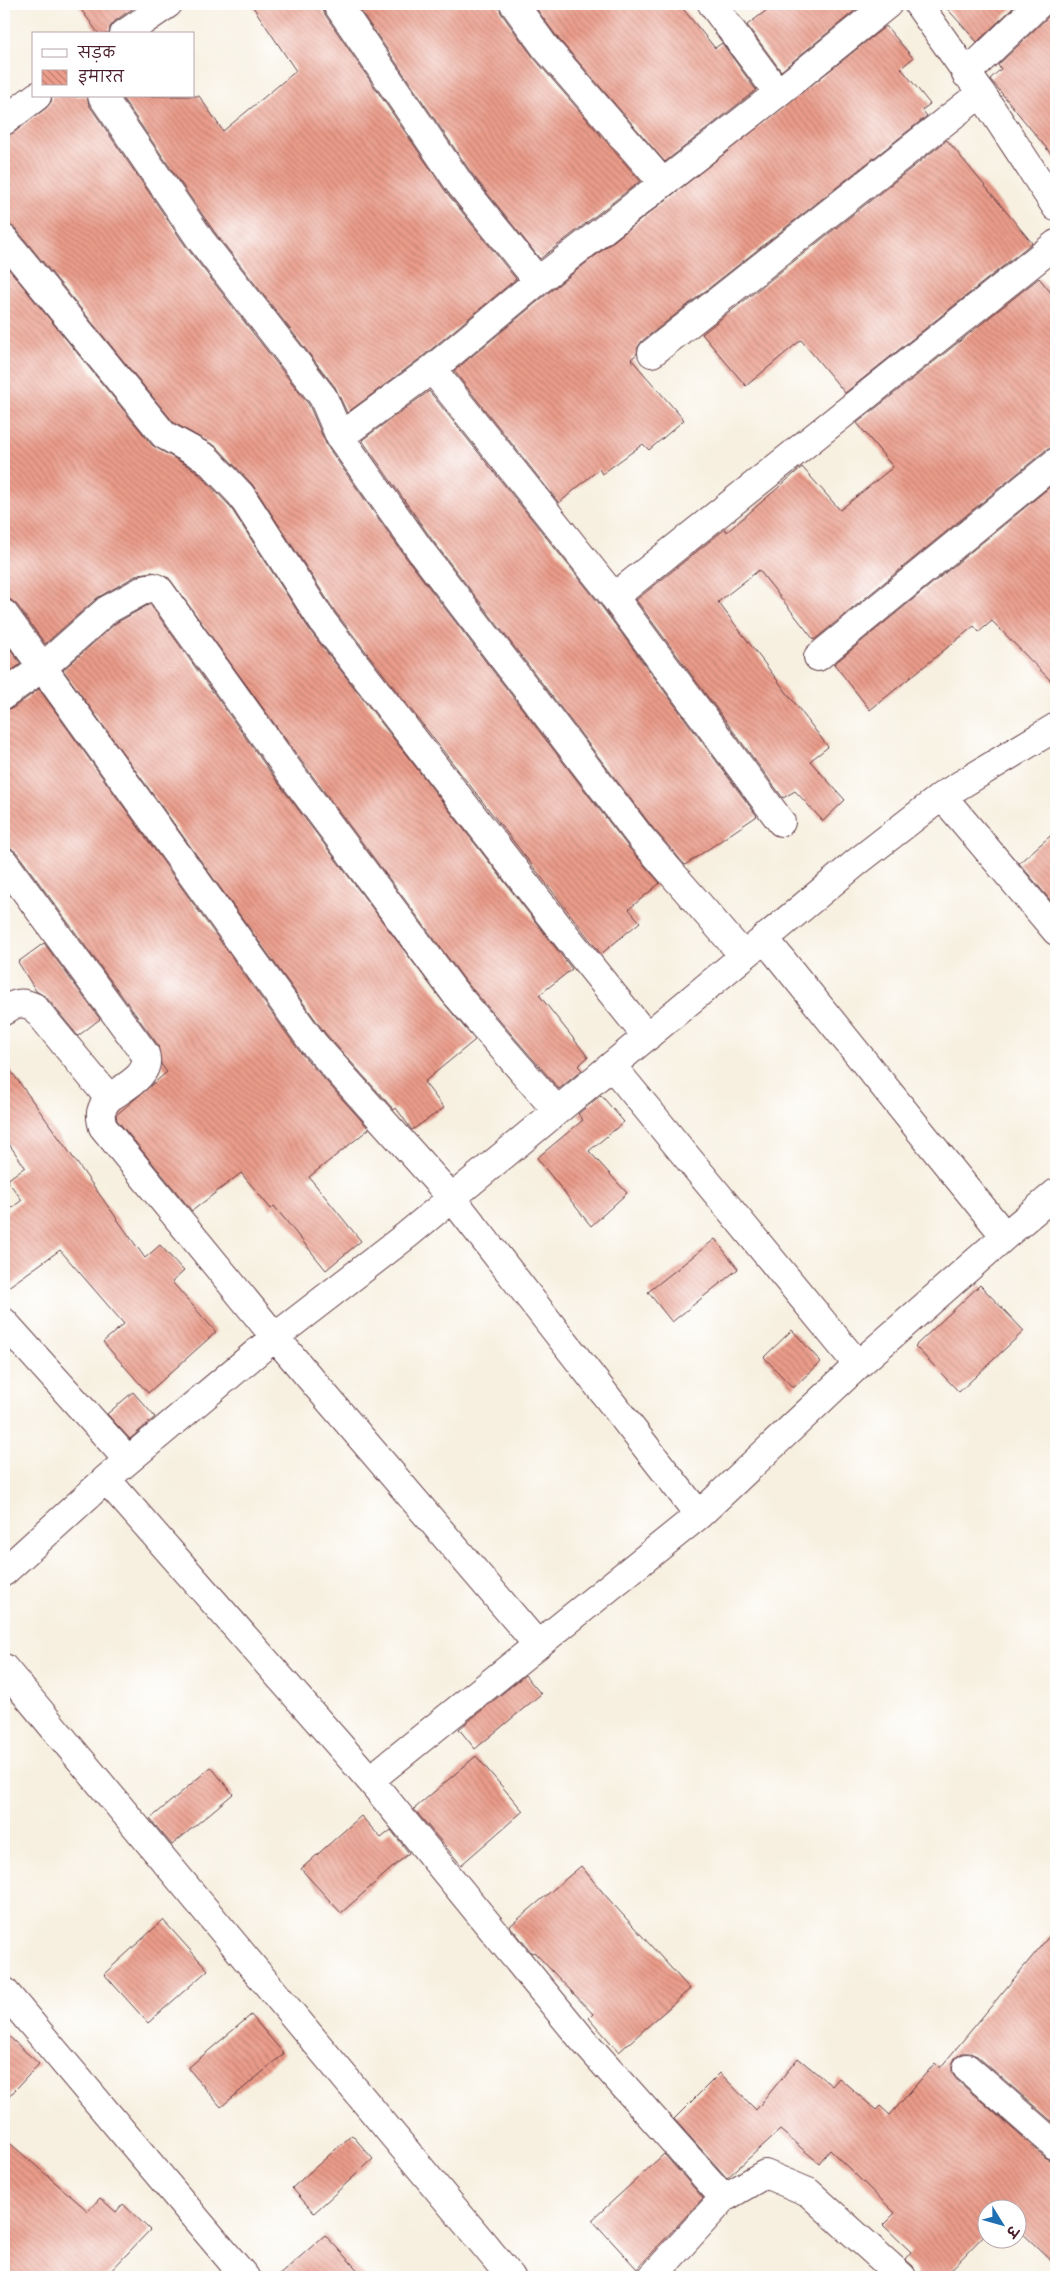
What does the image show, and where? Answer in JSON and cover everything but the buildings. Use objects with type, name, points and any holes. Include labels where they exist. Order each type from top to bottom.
[{"type":"street","points":[[127,32],[168,4]]},
{"type":"street","points":[[337,4],[459,183],[538,281]]},
{"type":"street","points":[[514,4],[545,47],[663,183]]},
{"type":"street","points":[[712,4],[778,93]]},
{"type":"street","points":[[340,437],[432,369],[538,281],[778,93],[888,4]]},
{"type":"street","points":[[918,4],[974,83],[1056,207]]},
{"type":"street","points":[[652,353],[974,83],[1039,4]]},
{"type":"street","points":[[4,121],[34,98]]},
{"type":"street","points":[[103,98],[200,239],[323,397],[340,437],[420,550],[641,838],[743,956]]},
{"type":"street","points":[[4,239],[164,435],[206,458],[241,495],[323,622],[559,927],[647,1037]]},
{"type":"street","points":[[614,597],[1056,244]]},
{"type":"street","points":[[432,369],[614,597],[781,822]]},
{"type":"street","points":[[818,657],[1056,462]]},
{"type":"street","points":[[4,695],[43,667],[107,610],[147,588],[154,587],[160,591],[289,772],[455,993],[557,1111]]},
{"type":"street","points":[[4,614],[313,1043],[452,1198],[699,1515]]},
{"type":"street","points":[[4,1572],[106,1479],[275,1337],[452,1198],[857,862],[942,796],[1056,727]]},
{"type":"street","points":[[942,796],[1056,931]]},
{"type":"street","points":[[4,862],[145,1054],[148,1062],[145,1071],[108,1098],[101,1108],[99,1116],[103,1128],[275,1337],[536,1644]]},
{"type":"street","points":[[764,938],[1005,1236]]},
{"type":"street","points":[[4,1011],[16,1003],[25,1003],[34,1007],[108,1098]]},
{"type":"street","points":[[612,1066],[858,1365]]},
{"type":"street","points":[[370,1780],[536,1644],[699,1515],[858,1365],[1005,1236],[1056,1194]]},
{"type":"street","points":[[4,1322],[128,1460]]},
{"type":"street","points":[[106,1479],[370,1780],[582,2039],[724,2198]]},
{"type":"street","points":[[4,1668],[511,2277]]},
{"type":"street","points":[[8,2005],[245,2277]]},
{"type":"street","points":[[967,2068],[1056,2146]]},
{"type":"street","points":[[652,2277],[724,2198],[765,2174],[808,2192],[902,2277]]}]
